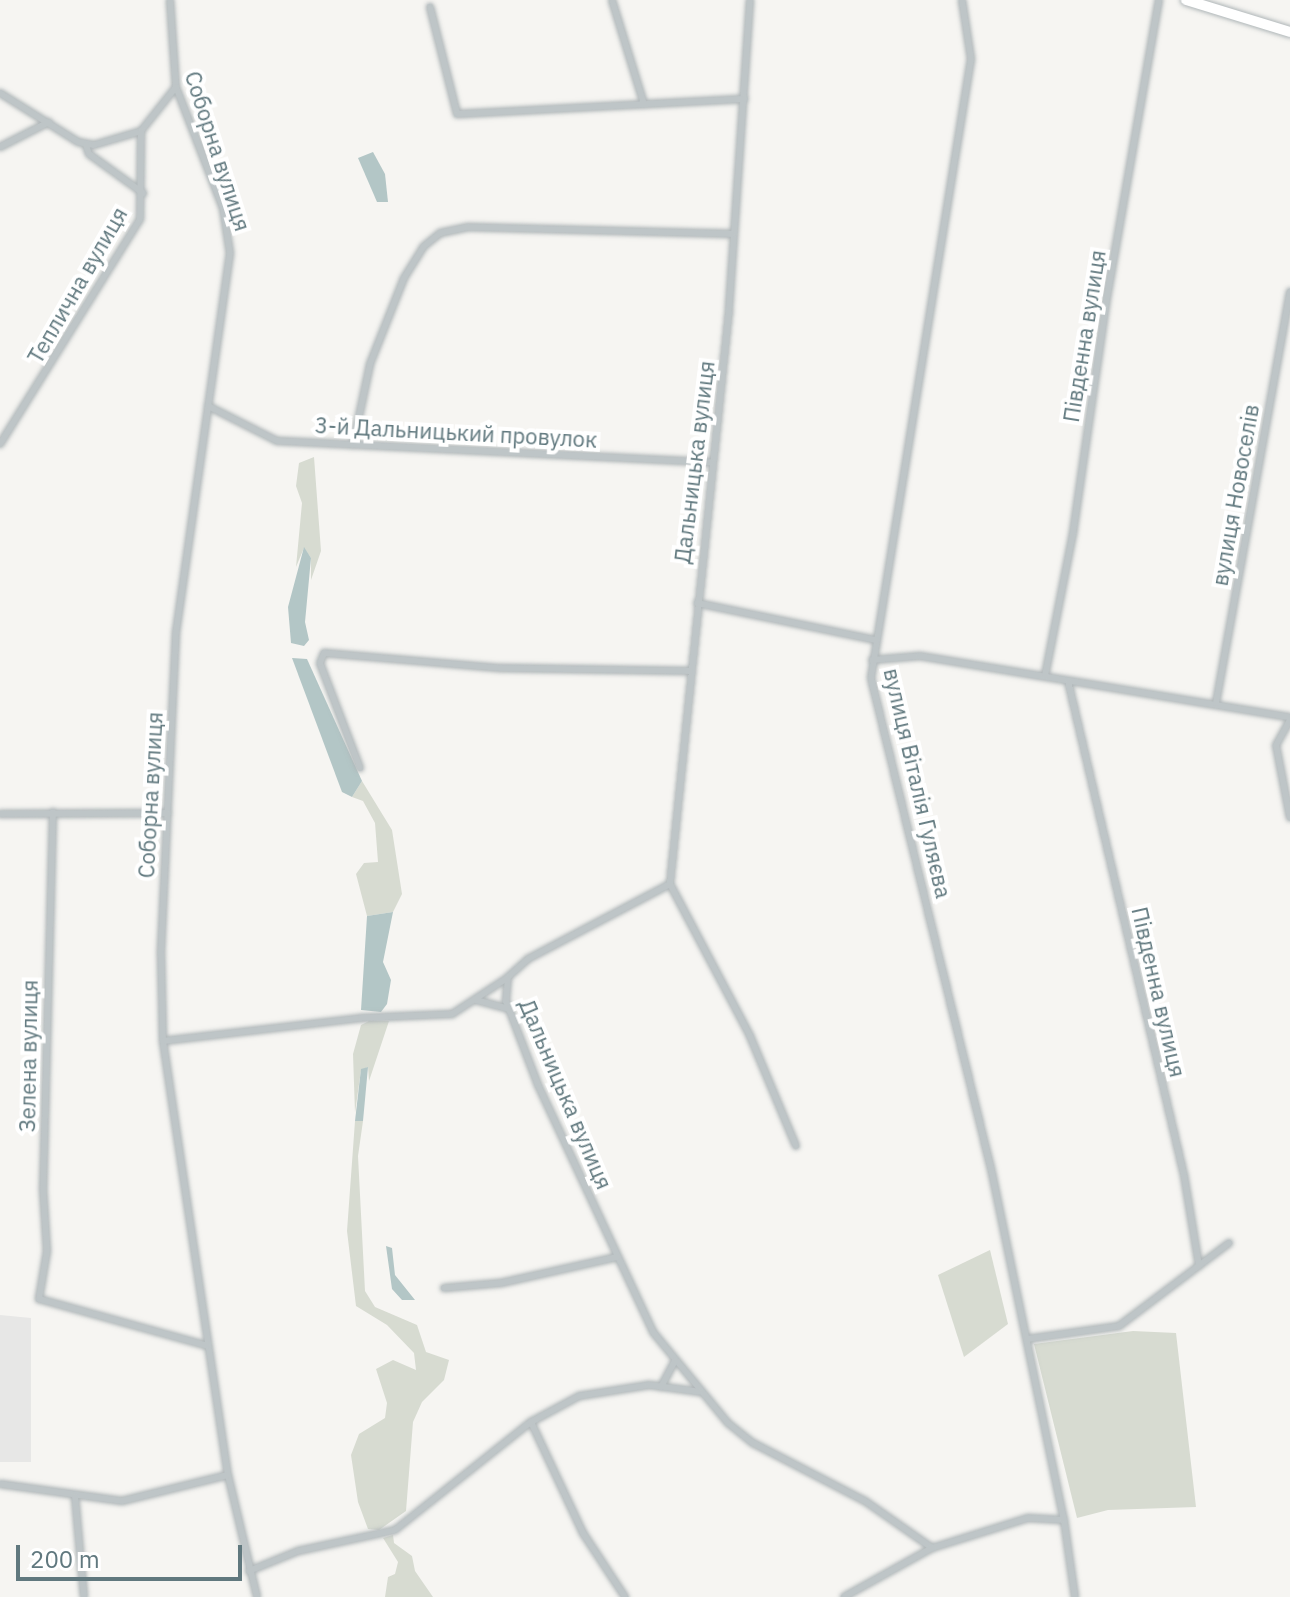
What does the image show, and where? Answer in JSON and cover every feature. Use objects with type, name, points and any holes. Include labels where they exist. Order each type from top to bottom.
[{"type":"highway","points":[[1186,0],[1290,32]]},
{"type":"street","name":"Соборна вулиця","points":[[170,0],[176,87],[223,208],[230,242],[227,292],[176,632],[163,1041],[228,1475],[257,1597]]},
{"type":"street","points":[[612,0],[644,104]]},
{"type":"street","name":"Дальницька вулиця","points":[[750,0],[733,234],[670,884],[528,959],[508,977],[509,1009],[538,1085],[617,1257],[653,1332],[675,1361],[742,1436],[865,1501],[932,1548]]},
{"type":"street","name":"вулиця Віталія Гуляєва","points":[[962,0],[971,59],[925,317],[904,493],[871,678],[1027,1339],[1064,1520]]},
{"type":"street","name":"Південна вулиця","points":[[1045,676],[1073,533],[1106,303],[1159,0]]},
{"type":"street","points":[[430,7],[457,114],[745,99]]},
{"type":"street","points":[[0,93],[86,145],[119,141],[141,131],[176,87]]},
{"type":"street","points":[[0,147],[49,122]]},
{"type":"street","name":"Теплична вулиця","points":[[0,444],[136,228],[143,193],[141,131]]},
{"type":"street","points":[[86,145],[89,154],[143,193]]},
{"type":"street","points":[[353,445],[370,364],[404,278],[423,247],[440,233],[468,227],[733,234]]},
{"type":"street","name":"вулиця Новоселів","points":[[1216,703],[1290,292]]},
{"type":"street","name":"3-й Дальницький провулок","points":[[208,406],[269,440],[711,462]]},
{"type":"street","points":[[697,603],[876,640]]},
{"type":"street","points":[[360,768],[320,663],[324,653],[500,668],[690,671]]},
{"type":"street","points":[[872,660],[920,656],[1216,703],[1290,718],[1276,745],[1290,818]]},
{"type":"street","name":"Південна вулиця","points":[[1068,681],[1184,1175],[1199,1266]]},
{"type":"street","name":"Зелена вулиця","points":[[53,812],[43,1188],[47,1251],[39,1299],[208,1346]]},
{"type":"street","points":[[0,814],[168,813]]},
{"type":"street","points":[[670,884],[743,1022],[796,1146]]},
{"type":"street","points":[[163,1041],[361,1018],[452,1014],[508,977]]},
{"type":"street","points":[[476,1000],[509,1009]]},
{"type":"street","points":[[1027,1339],[1119,1326],[1229,1243]]},
{"type":"street","points":[[444,1288],[501,1283],[617,1257]]},
{"type":"street","points":[[661,1387],[675,1361]]},
{"type":"street","points":[[249,1571],[298,1551],[391,1531],[531,1422],[579,1396],[661,1387],[700,1392]]},
{"type":"street","points":[[531,1422],[583,1533],[625,1597]]},
{"type":"street","points":[[0,1484],[75,1496],[136,1499],[228,1475]]},
{"type":"street","points":[[75,1496],[84,1597]]},
{"type":"street","points":[[844,1597],[932,1548],[1028,1518],[1064,1520],[1075,1597]]},
{"type":"shaded area","points":[[373,152],[385,174],[388,202],[377,202],[358,158]]},
{"type":"shaded area","points":[[314,457],[321,551],[311,580],[311,558],[304,548],[296,567],[302,503],[296,486],[299,463]]},
{"type":"shaded area","points":[[304,547],[311,558],[305,622],[309,640],[304,646],[291,643],[288,607]]},
{"type":"shaded area","points":[[292,658],[307,659],[362,781],[352,797],[342,792]]},
{"type":"shaded area","points":[[362,781],[392,830],[402,894],[393,912],[367,916],[356,874],[364,863],[378,862],[375,823],[363,801],[352,797]]},
{"type":"shaded area","points":[[393,912],[383,962],[391,980],[387,1004],[381,1012],[361,1010],[367,916]]},
{"type":"shaded area","points":[[369,1021],[389,1021],[369,1081],[368,1067],[361,1070],[355,1113],[353,1054],[361,1025]]},
{"type":"shaded area","points":[[368,1067],[363,1121],[355,1121],[361,1069]]},
{"type":"shaded area","points":[[355,1121],[363,1121],[358,1156],[365,1291],[375,1307],[417,1325],[426,1352],[449,1360],[444,1380],[422,1402],[413,1422],[406,1511],[379,1530],[368,1529],[358,1502],[351,1455],[359,1434],[385,1418],[387,1403],[376,1369],[393,1360],[416,1370],[414,1353],[387,1325],[356,1306],[347,1231]]},
{"type":"shaded area","points":[[386,1246],[392,1248],[395,1275],[415,1300],[402,1300],[392,1289]]},
{"type":"shaded area","points":[[990,1250],[1008,1324],[964,1357],[938,1275]]},
{"type":"shaded area","points":[[0,1315],[31,1318],[31,1462],[0,1462]]},
{"type":"shaded area","points":[[1133,1331],[1176,1333],[1196,1507],[1108,1510],[1077,1518],[1034,1344]]},
{"type":"shaded area","points":[[393,1535],[394,1543],[412,1556],[415,1571],[433,1597],[385,1597],[388,1577],[395,1574],[398,1562],[383,1538]]}]
